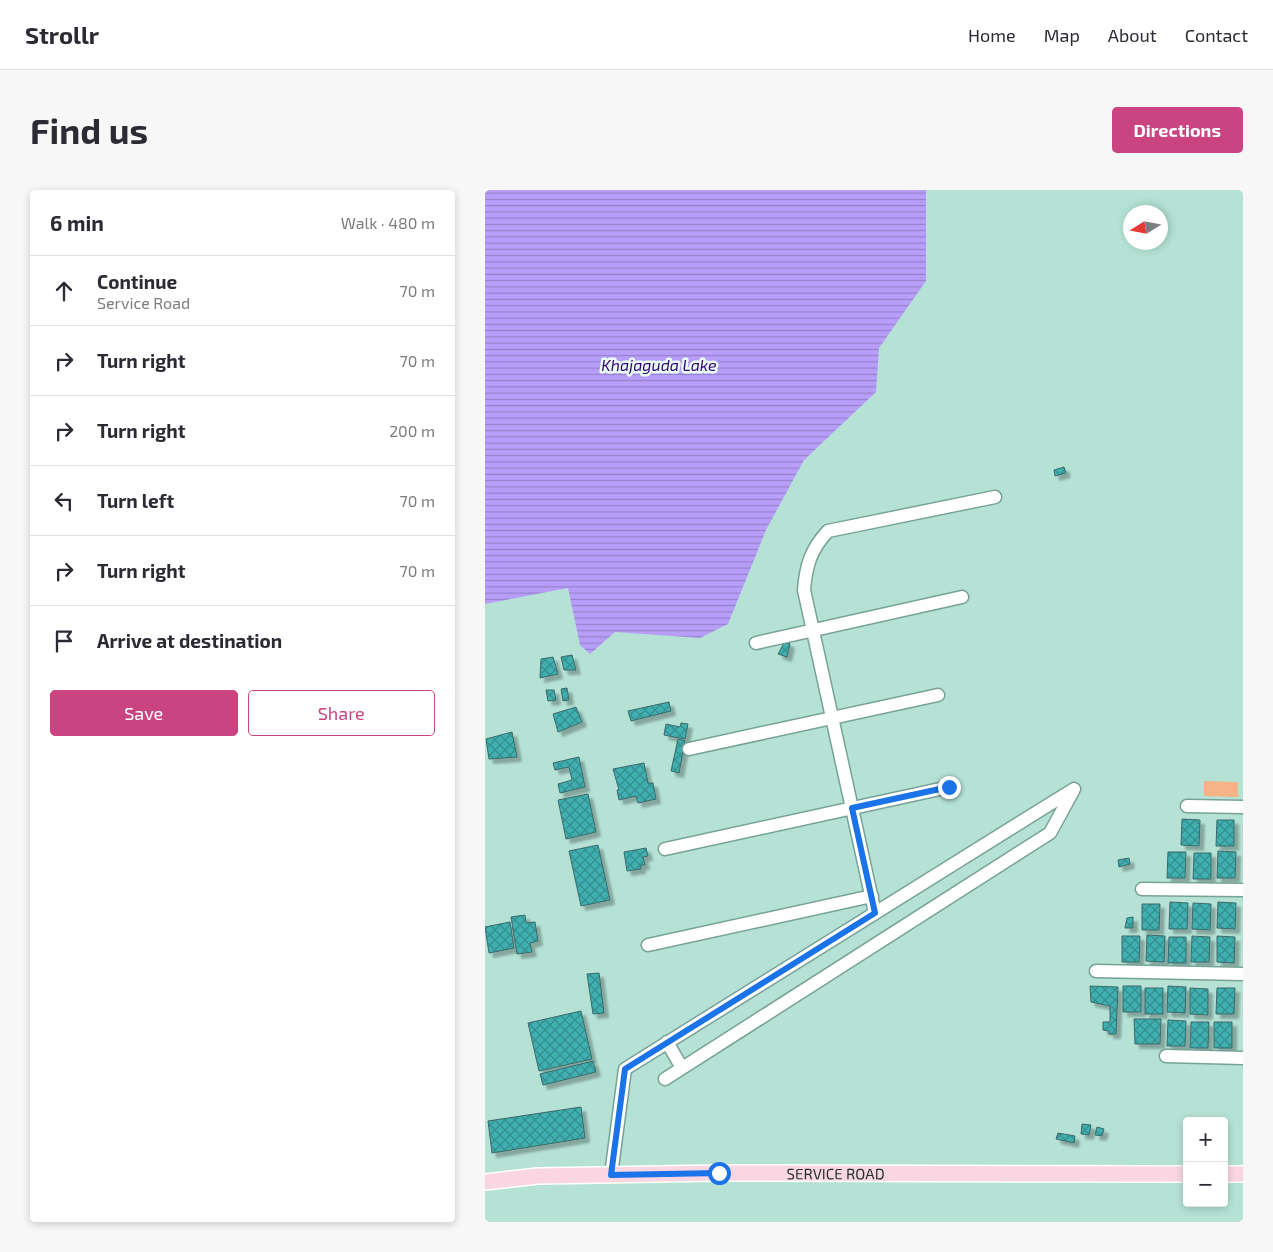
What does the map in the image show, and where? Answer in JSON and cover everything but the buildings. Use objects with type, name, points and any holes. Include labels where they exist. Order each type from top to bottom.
[{"type":"main road","name":"SERVICE ROAD","points":[[485,1182],[538,1176],[719,1173],[1183,1174]]},
{"type":"main road","points":[[1228,1174],[1243,1174]]},
{"type":"street","points":[[875,913],[804,590],[806,566],[815,544],[828,531],[995,497]]},
{"type":"street","points":[[756,642],[962,597]]},
{"type":"street","points":[[689,749],[938,695]]},
{"type":"street","points":[[665,849],[949,787]]},
{"type":"street","points":[[611,1175],[625,1069],[1074,789],[1050,833],[665,1079]]},
{"type":"street","points":[[1187,806],[1243,807]]},
{"type":"street","points":[[1142,888],[1243,890]]},
{"type":"street","points":[[648,944],[872,896]]},
{"type":"street","points":[[1096,971],[1243,974]]},
{"type":"street","points":[[667,1042],[682,1068]]},
{"type":"street","points":[[1166,1056],[1243,1058]]},
{"type":"shaded area","points":[[1204,781],[1238,782],[1238,797],[1204,796]]},
{"type":"water","name":"Khajaguda Lake","points":[[485,190],[926,190],[926,281],[879,348],[876,392],[804,460],[766,530],[728,624],[700,638],[615,632],[590,654],[580,645],[568,588],[485,604]]},
{"type":"route","points":[[719,1173],[611,1175],[622,1106],[625,1069],[875,913],[852,808],[949,787]]}]
